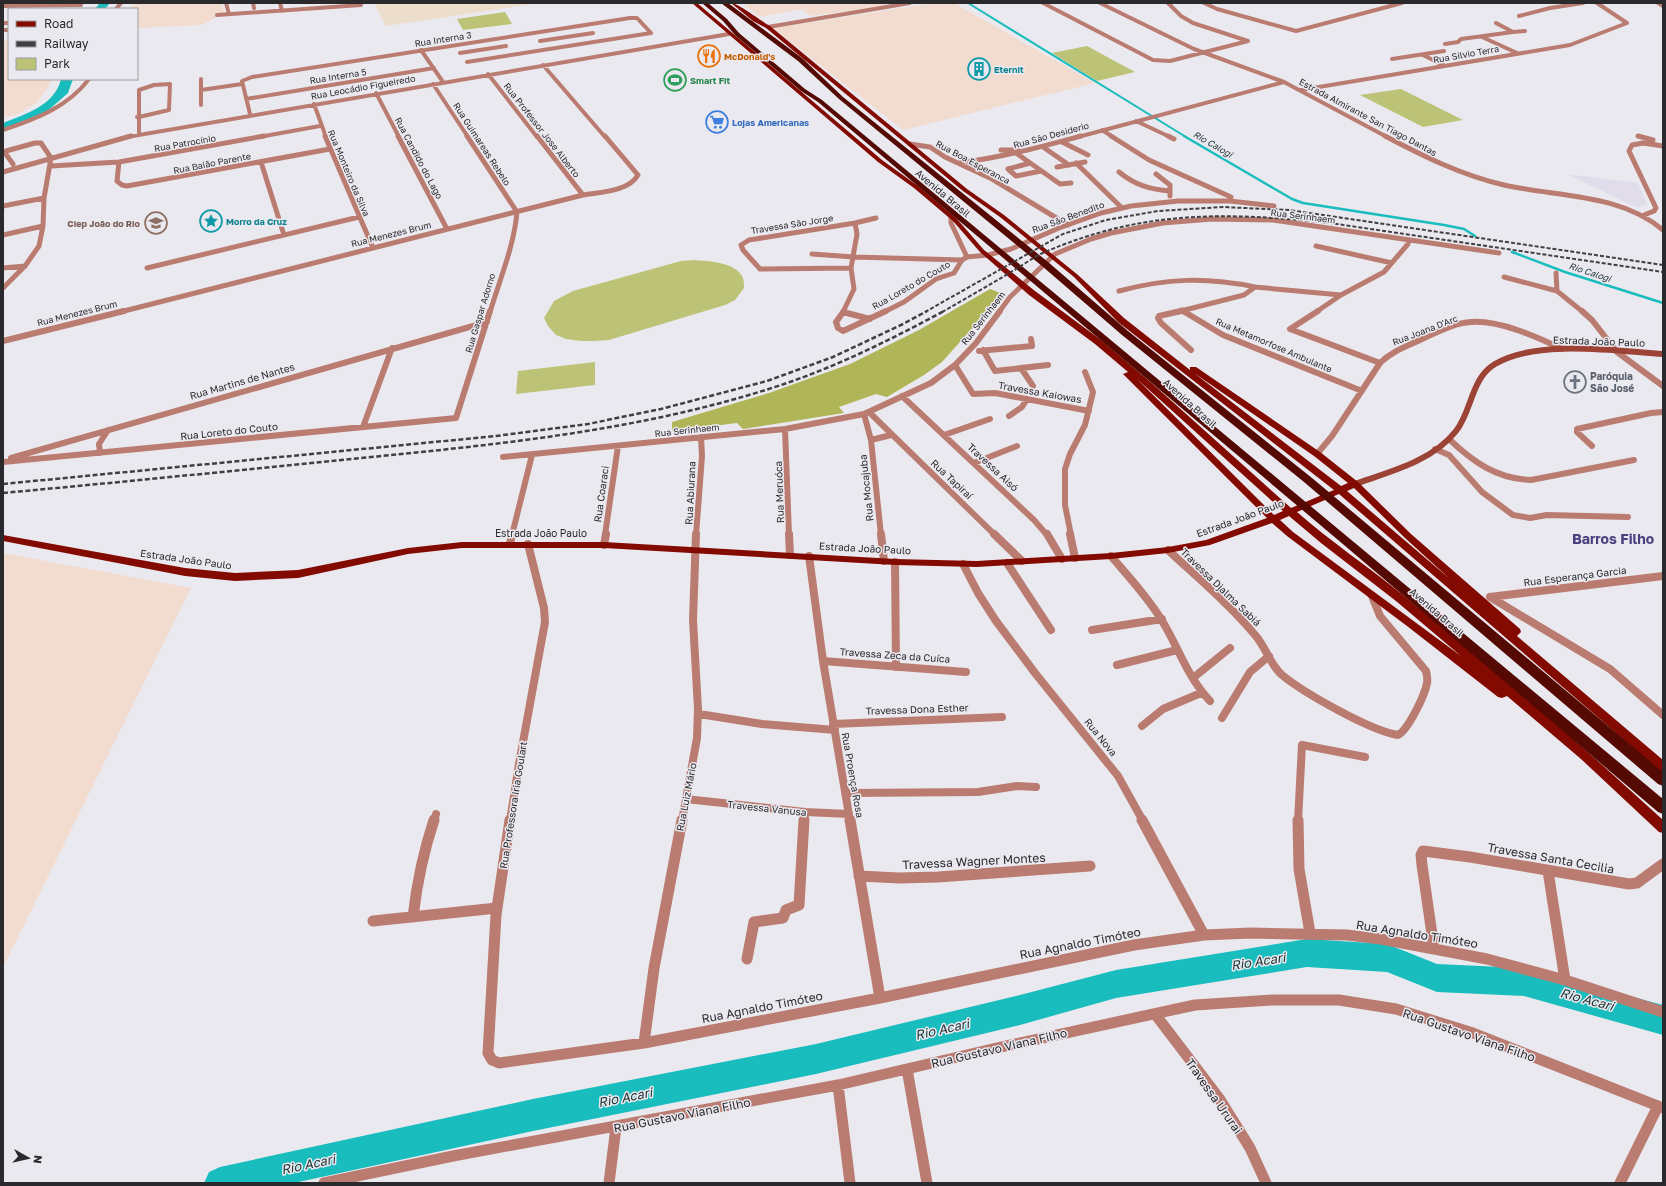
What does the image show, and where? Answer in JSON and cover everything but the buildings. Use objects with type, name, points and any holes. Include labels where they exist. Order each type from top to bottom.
[{"type":"highway","name":"Avenida Brasil","points":[[705,3],[725,20],[737,34],[803,90],[820,100],[1103,336],[1663,808]]},
{"type":"highway","name":"Avenida Brasil","points":[[724,3],[772,38],[830,86],[841,98],[1137,342],[1308,480],[1474,622],[1663,780]]},
{"type":"main road","name":"Avenida Brasil","points":[[694,3],[860,143],[950,216],[982,251],[1059,314],[1105,348],[1172,405],[1305,525],[1330,546],[1400,598],[1559,733],[1663,828]]},
{"type":"main road","name":"Avenida Brasil","points":[[733,3],[755,20],[768,27],[965,190],[1019,229],[1076,276],[1132,329],[1321,474],[1360,506],[1663,767]]},
{"type":"main road","points":[[884,123],[914,157]]},
{"type":"main road","points":[[860,143],[904,170]]},
{"type":"main road","points":[[1132,329],[1317,454],[1354,484],[1408,536],[1503,620],[1524,640],[1547,667]]},
{"type":"main road","points":[[1105,348],[1125,373],[1176,421],[1273,519],[1308,549],[1411,623],[1513,702],[1559,733]]},
{"type":"main road","name":"Estrada João Paulo","points":[[3,538],[185,572],[235,577],[298,574],[408,551],[462,545],[604,545],[696,549],[896,562],[963,564],[1111,556],[1168,550],[1207,543],[1273,519],[1354,484],[1406,465],[1435,449],[1449,439],[1456,431],[1463,419],[1479,381],[1486,371],[1495,364],[1518,355],[1531,352],[1562,349],[1663,354]]},
{"type":"street","points":[[226,3],[229,14]]},
{"type":"street","points":[[253,3],[254,8]]},
{"type":"street","points":[[768,27],[910,3]]},
{"type":"street","points":[[1043,3],[1152,60],[1170,61],[1247,43],[1248,40],[1193,23],[1181,16],[1168,3]]},
{"type":"street","name":"Estrada Almirante San Tiago Dantas","points":[[1100,3],[1203,53],[1284,82],[1301,90],[1423,156],[1441,164],[1504,185],[1608,203],[1644,215],[1658,224],[1663,230]]},
{"type":"street","points":[[1204,3],[1224,11],[1296,31],[1402,3]]},
{"type":"street","points":[[1519,16],[1550,8],[1583,3]]},
{"type":"street","name":"Rua Silvio Terra","points":[[1301,90],[1570,45],[1624,25],[1627,22],[1597,3]]},
{"type":"street","points":[[1658,3],[1663,6]]},
{"type":"street","points":[[217,15],[320,4]]},
{"type":"street","points":[[281,7],[362,5]]},
{"type":"street","points":[[3,6],[81,6]]},
{"type":"street","name":"Rua Interna 3","points":[[242,84],[243,80],[252,77],[586,24],[637,18],[651,33],[600,41]]},
{"type":"street","points":[[1496,23],[1513,32]]},
{"type":"street","points":[[586,24],[600,41]]},
{"type":"street","points":[[1445,44],[1458,42],[1459,39],[1525,31]]},
{"type":"street","points":[[536,32],[554,63]]},
{"type":"street","points":[[540,41],[593,33]]},
{"type":"street","name":"Rua Leocádio Figueiredo","points":[[3,172],[138,134],[729,34]]},
{"type":"street","points":[[1481,36],[1517,53]]},
{"type":"street","points":[[467,62],[600,41]]},
{"type":"street","points":[[455,45],[470,67]]},
{"type":"street","points":[[460,53],[506,46]]},
{"type":"street","points":[[421,50],[443,82]]},
{"type":"street","points":[[1392,59],[1444,51]]},
{"type":"street","points":[[1423,55],[1445,66]]},
{"type":"street","name":"Rua Menezes Brum","points":[[3,341],[583,195],[625,186],[634,182],[638,175],[543,65]]},
{"type":"street","name":"Rua Interna 5","points":[[246,99],[434,68]]},
{"type":"street","points":[[473,72],[476,76]]},
{"type":"street","name":"Rua Professor Jose Alberto","points":[[488,74],[583,195]]},
{"type":"street","points":[[201,79],[201,105]]},
{"type":"street","points":[[3,130],[62,104],[77,93],[88,80]]},
{"type":"street","name":"Rua Sāo Desiderio","points":[[958,163],[1016,153],[1062,142],[1284,82]]},
{"type":"street","points":[[137,117],[169,110],[170,84],[140,88],[137,117],[138,134]]},
{"type":"street","points":[[201,90],[242,84],[250,114]]},
{"type":"street","name":"Rua Guimareas Rebelo","points":[[433,84],[517,212]]},
{"type":"street","name":"Rua Candido do Lago","points":[[376,93],[447,229]]},
{"type":"street","name":"Rua Monteiro da Silva","points":[[314,104],[320,126],[373,248]]},
{"type":"street","points":[[1136,121],[1174,139]]},
{"type":"street","name":"Rua Patrocínio","points":[[51,166],[119,162],[320,126]]},
{"type":"street","points":[[1102,130],[1149,160],[1206,187],[1227,194],[1230,197],[1230,201]]},
{"type":"street","points":[[1638,136],[1663,142]]},
{"type":"street","points":[[1062,142],[1088,155]]},
{"type":"street","points":[[3,288],[25,266],[39,246],[43,226],[44,198],[52,158],[41,144],[35,143],[6,151],[5,153],[12,164]]},
{"type":"street","points":[[1656,208],[1629,151],[1632,145],[1643,143],[1663,146]]},
{"type":"street","name":"Rua Boa Esperanca","points":[[910,144],[930,147],[958,163],[992,179],[1068,225]]},
{"type":"street","points":[[1043,146],[1069,165]]},
{"type":"street","name":"Rua Baião Parente","points":[[119,162],[117,181],[119,184],[127,186],[330,149]]},
{"type":"street","points":[[1000,150],[1010,149],[1025,151]]},
{"type":"street","points":[[1016,153],[1060,184],[1072,184]]},
{"type":"street","points":[[261,162],[284,235]]},
{"type":"street","points":[[1057,167],[1085,162]]},
{"type":"street","points":[[1030,163],[1008,169],[1016,176],[1041,171]]},
{"type":"street","points":[[1076,163],[1122,208]]},
{"type":"street","points":[[1119,172],[1133,184],[1169,191]]},
{"type":"street","points":[[1156,174],[1169,183],[1171,201]]},
{"type":"street","points":[[3,206],[44,198]]},
{"type":"street","name":"Rua Sāo Benedito","points":[[812,254],[854,258],[964,258],[988,256],[1011,249],[1101,213],[1122,208],[1171,201],[1230,201],[1274,206]]},
{"type":"street","points":[[1644,215],[1654,211],[1656,208]]},
{"type":"street","points":[[1656,208],[1663,209]]},
{"type":"street","name":"Rua Gaspar Adorno","points":[[456,418],[516,225],[517,212]]},
{"type":"street","points":[[950,216],[951,223],[964,258]]},
{"type":"street","points":[[147,268],[359,217]]},
{"type":"street","name":"Travessa Sāo Jorge","points":[[851,268],[768,269],[758,267],[741,247],[745,241],[855,223],[876,218]]},
{"type":"street","name":"Rua Serinhaem","points":[[503,457],[785,429],[866,413],[931,383],[955,365],[968,352],[1010,297],[1055,254],[1111,232],[1188,220],[1273,220],[1499,253]]},
{"type":"street","points":[[855,223],[857,234],[854,258],[851,268],[854,289],[843,312],[870,319]]},
{"type":"street","points":[[3,235],[43,226]]},
{"type":"street","points":[[1380,363],[1290,329],[1341,295],[1384,272],[1408,244]]},
{"type":"street","points":[[1316,246],[1392,263]]},
{"type":"street","name":"Rua Loreto do Couto","points":[[843,312],[836,322],[838,328],[846,331],[904,302],[936,279],[954,273],[964,258]]},
{"type":"street","points":[[3,268],[25,266]]},
{"type":"street","points":[[1556,273],[1557,291]]},
{"type":"street","points":[[1504,277],[1557,291],[1570,300],[1592,320],[1617,352],[1663,386]]},
{"type":"street","points":[[1119,292],[1141,284],[1182,279],[1222,280],[1255,287],[1341,295]]},
{"type":"street","points":[[1191,350],[1158,318],[1182,310],[1244,295],[1255,287]]},
{"type":"street","name":"Rua Metamorfose Ambulante","points":[[1182,310],[1223,335],[1362,391]]},
{"type":"street","name":"Rua Martins de Nantes","points":[[3,461],[392,348],[487,322]]},
{"type":"street","name":"Rua Joana D'Arc","points":[[1317,454],[1332,436],[1380,363],[1389,354],[1406,345],[1471,322],[1493,324],[1538,339],[1562,349]]},
{"type":"street","points":[[968,352],[1032,346],[1031,339]]},
{"type":"street","points":[[363,427],[392,348]]},
{"type":"street","points":[[984,350],[995,371],[1048,365]]},
{"type":"street","name":"Travessa Kaiowas","points":[[955,365],[973,394],[995,393],[1089,411]]},
{"type":"street","points":[[1021,368],[1033,386]]},
{"type":"street","points":[[1075,558],[1065,505],[1065,469],[1070,454],[1085,425],[1093,392],[1085,372]]},
{"type":"street","name":"Travessa Aisó","points":[[902,396],[1038,524],[1051,539],[1062,559]]},
{"type":"street","points":[[1009,416],[1022,407],[1027,399]]},
{"type":"street","points":[[1592,446],[1577,432],[1577,429],[1651,413],[1663,412]]},
{"type":"street","name":"Rua Tapiraí","points":[[866,413],[891,435],[1022,562]]},
{"type":"street","name":"Rua Mocajuba","points":[[866,413],[871,440],[884,561]]},
{"type":"street","name":"Rua Loreto do Couto","points":[[3,461],[100,453],[456,418]]},
{"type":"street","points":[[944,435],[990,419]]},
{"type":"street","name":"Rua Meruóca","points":[[785,429],[790,555]]},
{"type":"street","points":[[100,453],[98,446],[103,435],[109,430]]},
{"type":"street","points":[[871,440],[891,435]]},
{"type":"street","name":"Rua Abiurana","points":[[696,549],[702,456],[701,437]]},
{"type":"street","points":[[1449,439],[1473,460],[1496,474],[1520,480],[1531,480],[1634,460]]},
{"type":"street","name":"Rua Coaraci","points":[[604,545],[618,446]]},
{"type":"street","points":[[974,463],[1018,446]]},
{"type":"street","points":[[1435,449],[1449,455],[1482,492],[1513,515],[1530,518],[1547,515],[1628,517]]},
{"type":"street","points":[[510,544],[516,514],[532,455]]},
{"type":"street","points":[[1459,465],[1473,460]]},
{"type":"street","name":"Rua Professora Iria Goulart","points":[[499,1063],[490,1059],[488,1053],[497,908],[519,764],[545,622],[544,608],[528,544]]},
{"type":"street","name":"Rua Luiz Mário","points":[[644,1043],[654,968],[695,753],[699,714],[696,691],[693,621],[696,549]]},
{"type":"street","name":"Travessa Djalma Sabiá","points":[[1168,550],[1242,620],[1260,641],[1282,675],[1291,682],[1349,715],[1392,735],[1400,734],[1405,730],[1422,698],[1428,678],[1421,666],[1380,616],[1372,596]]},
{"type":"street","name":"Rua Proença Rosa","points":[[809,556],[823,661],[847,793],[849,814],[880,998]]},
{"type":"street","points":[[1111,556],[1162,619],[1193,678],[1202,693],[1210,701]]},
{"type":"street","points":[[896,562],[896,666]]},
{"type":"street","points":[[1007,562],[1051,630]]},
{"type":"street","name":"Rua Nova","points":[[963,564],[970,579],[1015,647],[1118,777],[1204,935]]},
{"type":"street","name":"Rua Esperança Garcia","points":[[1663,576],[1490,597],[1610,669],[1663,716]]},
{"type":"street","points":[[1092,630],[1162,619]]},
{"type":"street","points":[[1193,678],[1230,648]]},
{"type":"street","points":[[1117,665],[1177,650]]},
{"type":"street","points":[[1222,718],[1250,672],[1269,656]]},
{"type":"street","name":"Travessa Zeca da Cuíca","points":[[823,661],[966,672]]},
{"type":"street","points":[[1142,726],[1162,710],[1202,693]]},
{"type":"street","name":"Travessa Dona Esther","points":[[699,714],[762,724],[834,727],[1002,716]]},
{"type":"street","points":[[1310,933],[1299,868],[1297,831],[1302,744],[1365,756]]},
{"type":"street","points":[[847,793],[978,792],[1017,786],[1036,787]]},
{"type":"street","name":"Travessa Vanusa","points":[[686,799],[805,812],[849,814]]},
{"type":"street","points":[[747,959],[754,922],[783,918],[786,910],[799,905],[805,812]]},
{"type":"street","points":[[413,917],[416,883],[423,854],[436,814]]},
{"type":"street","name":"Travessa Santa Cecilia","points":[[1434,948],[1420,855],[1423,851],[1470,857],[1633,884],[1663,864]]},
{"type":"street","name":"Travessa Wagner Montes","points":[[860,876],[883,878],[929,878],[1090,866]]},
{"type":"street","points":[[1548,871],[1565,980]]},
{"type":"street","points":[[373,921],[497,908]]},
{"type":"street","name":"Rua Agnaldo Timóteo","points":[[499,1063],[644,1043],[880,998],[1134,945],[1204,935],[1310,933],[1381,939],[1487,959],[1565,980],[1663,1012]]},
{"type":"street","name":"Rua Gustavo Viana Filho","points":[[324,1183],[453,1156],[838,1085],[1195,1005],[1273,1000],[1339,1000],[1396,1009],[1473,1034],[1660,1107]]},
{"type":"street","name":"Travessa Ururai","points":[[1155,1014],[1219,1098],[1250,1148],[1266,1183]]},
{"type":"street","points":[[907,1069],[927,1183]]},
{"type":"street","points":[[838,1085],[850,1183]]},
{"type":"street","points":[[1620,1183],[1660,1107]]},
{"type":"street","points":[[610,1183],[616,1127]]},
{"type":"shaded area","points":[[133,3],[222,3],[224,13],[202,25],[138,28],[138,8],[130,8]]},
{"type":"shaded area","points":[[374,3],[540,3],[386,26]]},
{"type":"shaded area","points":[[742,3],[884,3],[887,6],[811,16],[801,9],[759,17]]},
{"type":"shaded area","points":[[935,3],[954,3],[1095,83],[903,130],[773,28]]},
{"type":"shaded area","points":[[8,40],[8,80],[52,80],[48,88],[36,103],[18,114],[3,118],[3,41]]},
{"type":"shaded area","points":[[1567,174],[1638,183],[1647,205],[1640,207],[1631,205]]},
{"type":"shaded area","points":[[3,553],[191,588],[3,967]]},
{"type":"green space","points":[[505,12],[512,24],[463,30],[457,19]]},
{"type":"green space","points":[[1087,46],[1135,72],[1097,81],[1052,53]]},
{"type":"green space","points":[[1401,89],[1463,120],[1423,127],[1360,95]]},
{"type":"green space","points":[[694,260],[720,263],[733,268],[742,276],[744,280],[744,288],[735,300],[725,305],[609,340],[581,341],[566,339],[556,335],[548,326],[544,318],[554,301],[573,291],[681,261]]},
{"type":"green space","points":[[990,289],[1003,294],[942,362],[924,375],[887,397],[876,394],[839,407],[844,413],[743,429],[737,423],[672,431],[672,422],[769,393],[850,364],[919,330]]},
{"type":"green space","points":[[595,362],[595,385],[516,394],[518,371]]},
{"type":"waterway","name":"Rio Acari","points":[[101,8],[105,3]]},
{"type":"waterway","name":"Rio Calogi","points":[[968,3],[1186,137]]},
{"type":"waterway","name":"Rio Acari","points":[[3,127],[39,113],[64,91],[67,80]]},
{"type":"waterway","name":"Rio Calogi","points":[[1184,136],[1292,199],[1303,203],[1444,225],[1464,229],[1475,236]]},
{"type":"waterway","name":"Rio Calogi","points":[[1512,252],[1565,272],[1663,303]]},
{"type":"waterway","name":"Rio Acari","points":[[220,1183],[533,1115],[816,1059],[1020,1010],[1116,984],[1307,953],[1387,958],[1437,978],[1524,982],[1663,1020]]},
{"type":"railway","points":[[925,312],[1063,234],[1106,220],[1158,211],[1223,207],[1289,210],[1663,265]]},
{"type":"railway","points":[[942,312],[1015,270],[1036,256],[1081,238],[1116,228],[1151,221],[1220,216],[1292,219],[1330,223],[1663,272]]},
{"type":"railway","points":[[3,484],[496,436],[588,424],[661,409],[767,381],[833,357],[927,311]]},
{"type":"railway","points":[[3,493],[467,447],[520,441],[626,424],[730,400],[802,378],[905,332],[944,311]]},
{"type":"place","name":"McDonald's","points":[[709,56]]},
{"type":"place","name":"Eternit","points":[[979,69]]},
{"type":"place","name":"Smart Fit","points":[[675,80]]},
{"type":"place","name":"Lojas Americanas","points":[[717,122]]},
{"type":"place","name":"Morro da Cruz","points":[[211,221]]},
{"type":"place","name":"Ciep João do Rio","points":[[156,223]]},
{"type":"place","name":"Paróquia São José","points":[[1575,382]]},
{"type":"district","name":"Barros Filho","points":[[1613,538]]}]
